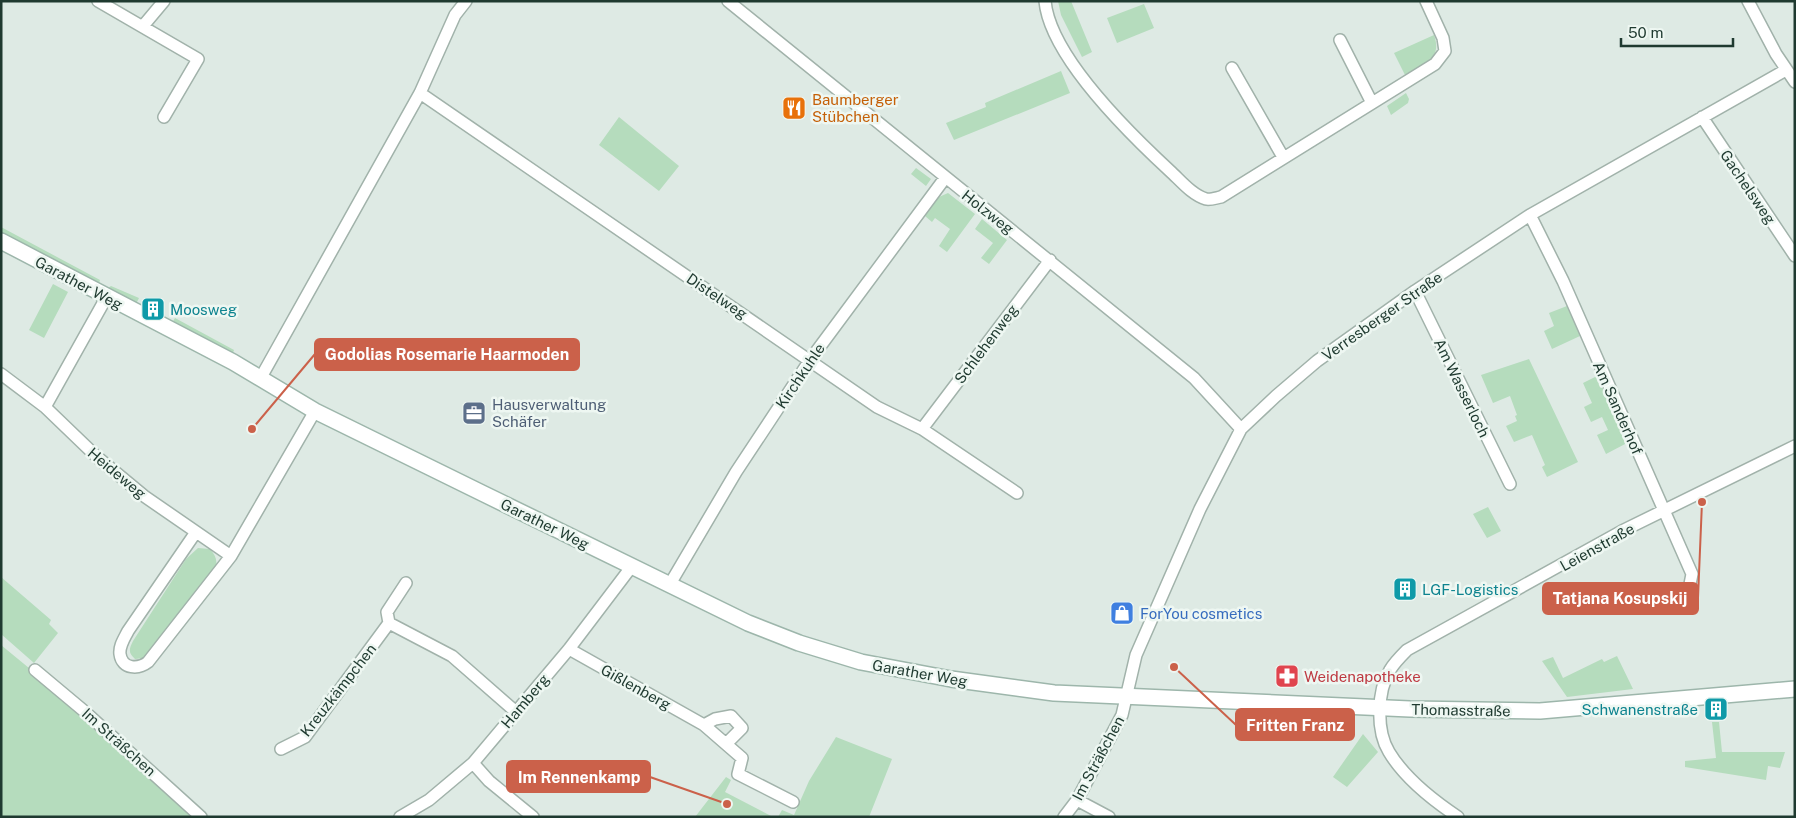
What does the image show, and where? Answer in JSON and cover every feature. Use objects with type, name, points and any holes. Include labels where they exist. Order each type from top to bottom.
[{"type":"street","points":[[98,1],[198,59],[164,117]]},
{"type":"street","points":[[143,26],[164,1]]},
{"type":"street","points":[[260,379],[420,93],[455,15],[466,1]]},
{"type":"street","name":"Holzweg","points":[[728,1],[1194,378],[1241,430]]},
{"type":"street","points":[[1045,1],[1050,25],[1079,73],[1111,112],[1149,152],[1192,192],[1207,200],[1221,197],[1435,64],[1445,51],[1443,38],[1426,1]]},
{"type":"street","points":[[1748,1],[1786,70],[1795,82]]},
{"type":"street","points":[[1340,40],[1372,103]]},
{"type":"street","points":[[1232,68],[1283,157]]},
{"type":"street","name":"Verresberger Straße","points":[[1126,697],[1136,655],[1200,509],[1241,430],[1276,396],[1317,362],[1415,291],[1530,215],[1786,70]]},
{"type":"street","name":"Distelweg","points":[[420,93],[877,407],[922,429],[1017,493]]},
{"type":"street","name":"Gachelsweg","points":[[1702,117],[1795,256]]},
{"type":"street","name":"Kirchkuhle","points":[[670,584],[736,472],[810,360],[945,178]]},
{"type":"street","name":"Am Sanderhof","points":[[1530,215],[1563,280],[1692,574],[1686,604]]},
{"type":"street","name":"Garather Weg","points":[[1,241],[106,298],[233,362],[315,411],[770,632],[862,662],[1015,688],[1126,697]]},
{"type":"street","name":"Schlehenweg","points":[[922,429],[1050,260]]},
{"type":"street","name":"Am Wasserloch","points":[[1415,291],[1510,484]]},
{"type":"street","points":[[45,407],[106,298]]},
{"type":"street","name":"Heideweg","points":[[1,374],[45,407],[97,457],[144,496],[231,556]]},
{"type":"street","points":[[196,532],[128,631],[121,645],[120,656],[125,664],[133,668],[141,667],[148,662],[231,556],[315,411]]},
{"type":"street","name":"Leienstraße","points":[[1380,708],[1389,672],[1407,650],[1622,531],[1795,446]]},
{"type":"street","name":"Hamberg","points":[[400,817],[429,800],[474,763],[570,649],[632,566]]},
{"type":"street","name":"Kreuzkämpchen","points":[[281,749],[305,737],[390,623],[387,612],[406,583]]},
{"type":"street","points":[[390,623],[452,656],[516,712]]},
{"type":"street","name":"Gißlenberg","points":[[570,649],[704,725],[742,758],[738,774],[793,802]]},
{"type":"street","name":"Im Sträßchen","points":[[36,670],[114,737],[201,817]]},
{"type":"street","name":"Thomasstraße","points":[[1126,697],[1380,708],[1540,711],[1795,689]]},
{"type":"street","name":"Im Sträßchen","points":[[1064,817],[1077,800],[1122,715],[1126,697]]},
{"type":"street","points":[[1380,708],[1379,720],[1388,750],[1403,770],[1458,817]]},
{"type":"street","points":[[704,725],[715,719],[731,716],[742,728],[726,744]]},
{"type":"street","points":[[474,763],[489,781],[533,817]]},
{"type":"street","points":[[1077,800],[1109,817]]},
{"type":"green space","points":[[1058,1],[1071,1],[1092,52],[1082,57],[1061,15]]},
{"type":"green space","points":[[1144,4],[1154,28],[1117,43],[1107,18]]},
{"type":"green space","points":[[1434,35],[1436,50],[1434,55],[1430,60],[1405,75],[1394,53]]},
{"type":"green space","points":[[1061,71],[1070,93],[954,140],[946,123],[986,107],[985,103]]},
{"type":"green space","points":[[1406,93],[1409,99],[1408,103],[1391,115],[1387,106]]},
{"type":"green space","points":[[619,117],[679,166],[659,191],[599,145]]},
{"type":"green space","points":[[916,168],[931,179],[926,186],[911,174]]},
{"type":"green space","points":[[948,193],[975,214],[947,252],[939,246],[950,229],[935,218],[932,222],[925,216],[939,197]]},
{"type":"green space","points":[[982,219],[1007,240],[989,264],[981,258],[993,243],[975,229]]},
{"type":"green space","points":[[1,227],[100,280],[99,284],[1,232]]},
{"type":"green space","points":[[53,284],[68,292],[44,338],[29,330]]},
{"type":"green space","points":[[111,286],[139,298],[136,304],[108,288]]},
{"type":"green space","points":[[1567,306],[1580,336],[1552,349],[1544,331],[1554,326],[1549,313]]},
{"type":"green space","points":[[175,318],[234,350],[233,353],[172,323]]},
{"type":"green space","points":[[1529,359],[1578,462],[1547,477],[1542,467],[1545,465],[1532,435],[1514,442],[1506,426],[1517,421],[1515,416],[1517,415],[1510,396],[1493,403],[1481,375]]},
{"type":"green space","points":[[1597,376],[1627,443],[1606,454],[1597,435],[1608,430],[1602,417],[1591,422],[1584,407],[1592,403],[1583,383]]},
{"type":"green space","points":[[1488,507],[1501,531],[1487,538],[1473,514]]},
{"type":"green space","points":[[198,548],[210,549],[215,556],[215,570],[145,658],[135,659],[130,651],[133,641],[186,559]]},
{"type":"green space","points":[[1,577],[51,620],[49,624],[58,633],[34,663],[1,634]]},
{"type":"green space","points":[[1,645],[97,724],[197,817],[1,817]]},
{"type":"green space","points":[[1617,656],[1633,689],[1567,697],[1542,661],[1553,657],[1563,678],[1602,659],[1604,662]]},
{"type":"green space","points":[[1712,722],[1719,722],[1722,752],[1785,752],[1780,768],[1768,766],[1766,780],[1685,767],[1685,761],[1716,758]]},
{"type":"green space","points":[[1363,734],[1378,752],[1347,787],[1333,777]]},
{"type":"green space","points":[[836,737],[892,759],[869,817],[778,817],[782,810],[794,815],[809,781]]},
{"type":"green space","points":[[726,777],[731,780],[725,792],[773,817],[695,817]]},
{"type":"place","name":"Baumberger Stübchen","points":[[794,108]]},
{"type":"place","name":"Moosweg","points":[[153,309]]},
{"type":"place","name":"Hausverwaltung Schäfer","points":[[474,413]]},
{"type":"place","name":"Godolias Rosemarie Haarmoden","points":[[252,429]]},
{"type":"place","name":"Tatjana Kosupskij","points":[[1702,502]]},
{"type":"place","name":"LGF-Logistics","points":[[1405,589]]},
{"type":"place","name":"ForYou cosmetics","points":[[1122,613]]},
{"type":"place","name":"Fritten Franz","points":[[1174,667]]},
{"type":"place","name":"Weidenapotheke","points":[[1287,676]]},
{"type":"place","name":"Schwanenstraße","points":[[1716,709]]},
{"type":"place","name":"Im Rennenkamp","points":[[727,804]]}]
